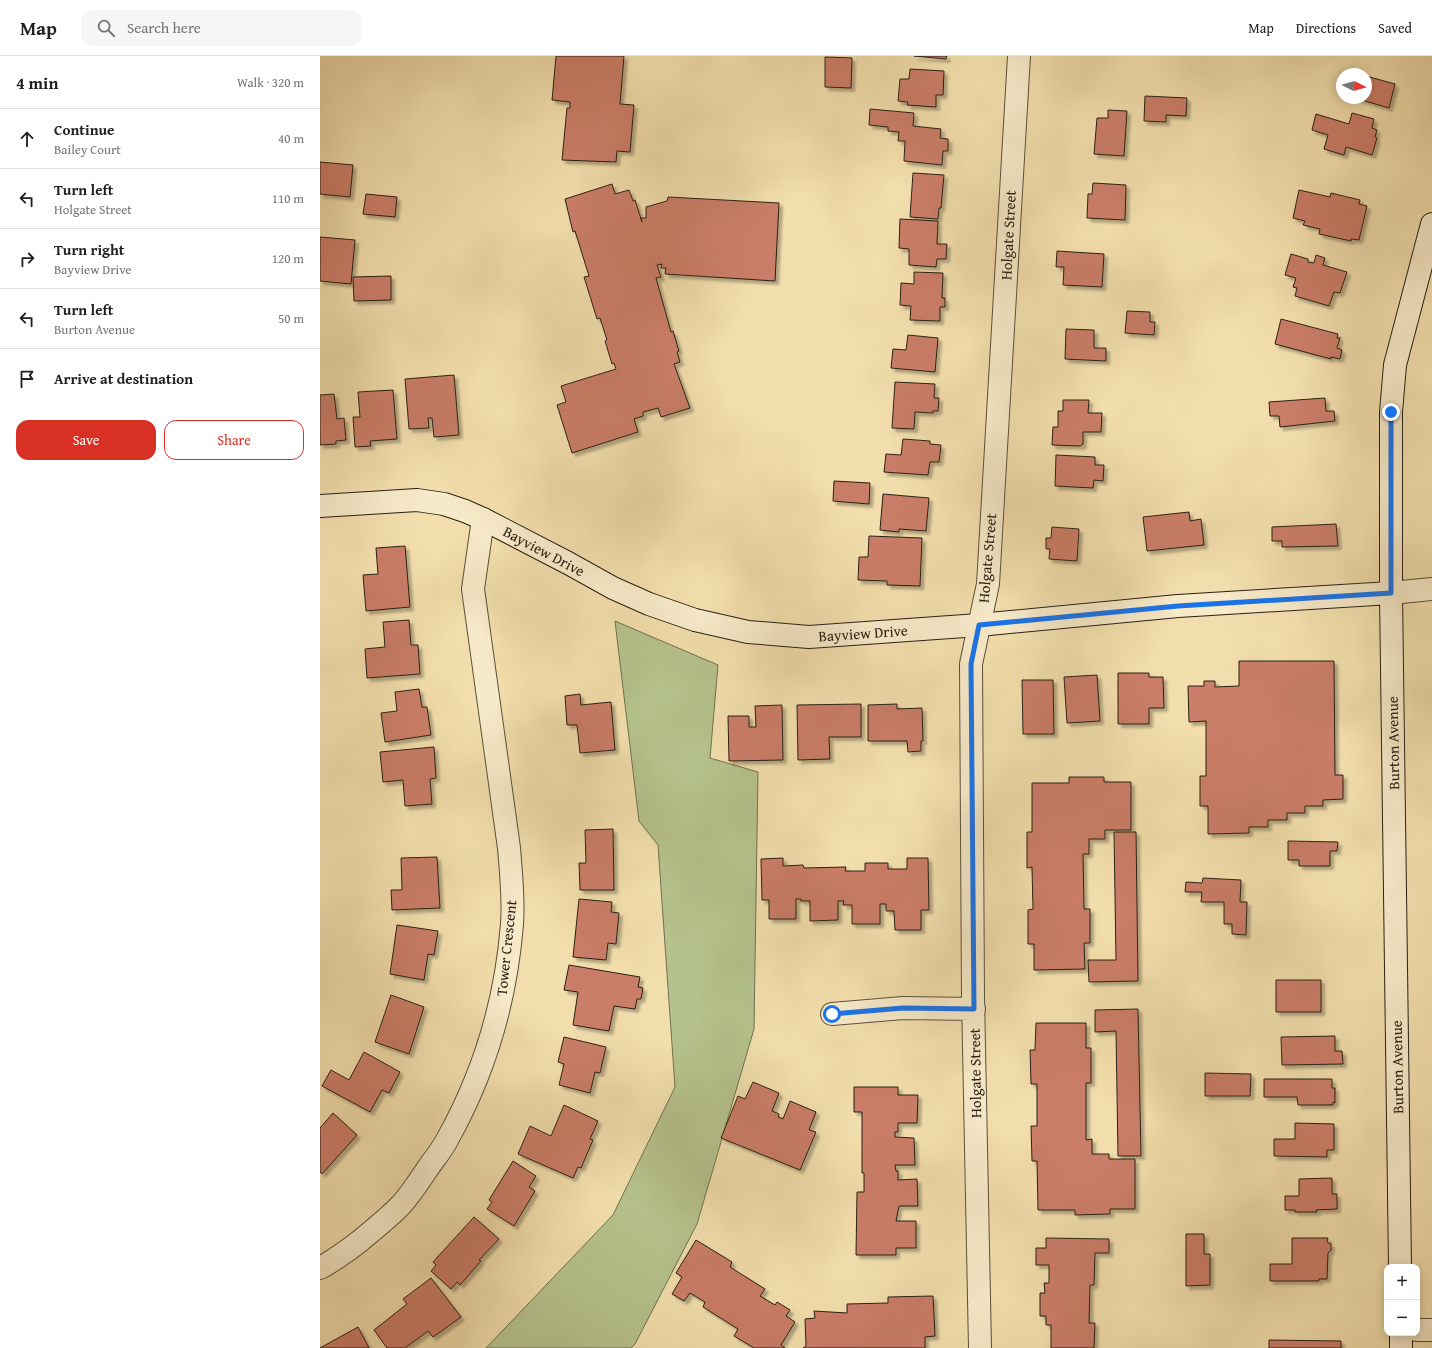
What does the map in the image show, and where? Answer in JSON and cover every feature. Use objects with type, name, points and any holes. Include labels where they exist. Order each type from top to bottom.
[{"type":"street","name":"Holgate Street","points":[[980,1348],[974,1009],[971,664],[988,584],[1019,56]]},
{"type":"street","name":"Burton Avenue","points":[[1400,1264],[1391,593],[1391,412],[1395,365],[1432,224]]},
{"type":"street","name":"Bayview Drive","points":[[320,506],[417,500],[444,504],[483,519],[568,563],[612,588],[649,604],[695,620],[748,632],[810,637],[979,625],[1178,606],[1391,593],[1432,589]]},
{"type":"street","name":"Tower Crescent","points":[[320,1268],[335,1260],[400,1206],[446,1142],[461,1114],[474,1084],[500,1008],[512,924],[513,888],[509,848],[473,589],[483,519]]},
{"type":"street","points":[[832,1014],[903,1008],[974,1009]]},
{"type":"street","points":[[1420,1330],[1432,1330]]},
{"type":"street","points":[[1400,1336],[1401,1348]]},
{"type":"green space","points":[[615,621],[718,665],[710,758],[758,772],[754,1029],[697,1224],[635,1344],[631,1348],[486,1348],[613,1215],[675,1087],[658,845],[639,821]]},
{"type":"building","points":[[556,56],[624,56],[620,104],[634,105],[630,152],[617,151],[616,162],[562,160],[567,108],[570,108],[570,102],[552,100]]},
{"type":"building","points":[[914,56],[947,56],[946,59]]},
{"type":"building","points":[[825,57],[852,58],[851,88],[825,87]]},
{"type":"building","points":[[910,69],[944,71],[943,95],[936,95],[936,107],[907,105],[908,102],[898,101],[900,79],[909,79]]},
{"type":"building","points":[[1372,78],[1395,84],[1389,108],[1372,103]]},
{"type":"building","points":[[1145,96],[1187,98],[1186,116],[1166,115],[1166,122],[1144,121]]},
{"type":"building","points":[[870,109],[914,113],[913,126],[941,129],[940,138],[948,139],[948,151],[943,151],[942,165],[904,161],[905,141],[898,141],[899,132],[888,131],[888,127],[869,125]]},
{"type":"building","points":[[1108,110],[1127,111],[1124,156],[1094,154],[1097,118],[1108,118]]},
{"type":"building","points":[[1352,113],[1374,119],[1372,128],[1377,130],[1375,137],[1377,138],[1372,155],[1346,147],[1344,155],[1324,149],[1328,135],[1312,130],[1316,114],[1349,124]]},
{"type":"building","points":[[320,162],[353,165],[350,197],[320,194]]},
{"type":"building","points":[[913,173],[944,175],[941,208],[939,208],[938,219],[910,217]]},
{"type":"building","points":[[1093,183],[1126,185],[1125,220],[1087,218],[1088,194],[1092,194]]},
{"type":"building","points":[[612,184],[615,194],[629,190],[633,201],[635,200],[642,222],[641,218],[646,218],[646,207],[667,201],[668,197],[779,203],[775,281],[665,274],[666,268],[661,268],[662,264],[657,265],[661,277],[656,278],[671,332],[673,331],[679,351],[677,352],[680,362],[674,364],[690,408],[661,417],[658,408],[643,412],[643,416],[634,419],[638,432],[572,453],[557,405],[566,402],[561,386],[616,369],[614,363],[612,364],[605,341],[607,340],[600,318],[597,319],[584,277],[589,276],[575,231],[573,232],[565,199]]},
{"type":"building","points":[[1299,190],[1330,197],[1331,193],[1360,200],[1359,204],[1367,206],[1359,240],[1351,239],[1351,241],[1319,234],[1320,229],[1303,225],[1305,221],[1293,218]]},
{"type":"building","points":[[366,194],[397,197],[395,217],[363,214]]},
{"type":"building","points":[[900,219],[938,221],[937,244],[947,244],[946,259],[937,259],[936,267],[909,265],[909,249],[899,248]]},
{"type":"building","points":[[320,237],[355,240],[351,284],[320,281]]},
{"type":"building","points":[[1057,251],[1104,254],[1102,287],[1063,285],[1064,267],[1056,267]]},
{"type":"building","points":[[1291,254],[1308,259],[1308,262],[1314,263],[1316,255],[1325,258],[1323,265],[1347,272],[1340,293],[1334,292],[1329,306],[1295,296],[1297,288],[1293,287],[1296,278],[1285,275]]},
{"type":"building","points":[[914,272],[943,273],[942,298],[945,298],[945,307],[940,307],[940,321],[910,320],[911,306],[900,305],[901,283],[914,284]]},
{"type":"building","points":[[391,276],[391,300],[354,301],[353,277]]},
{"type":"building","points":[[1127,311],[1150,312],[1150,322],[1155,322],[1154,335],[1125,333]]},
{"type":"building","points":[[1281,319],[1338,334],[1337,338],[1340,338],[1337,348],[1342,350],[1340,359],[1331,357],[1331,359],[1275,344]]},
{"type":"building","points":[[1066,329],[1094,330],[1094,348],[1106,348],[1106,361],[1065,359]]},
{"type":"building","points":[[908,335],[938,338],[935,372],[891,368],[893,349],[906,350]]},
{"type":"building","points":[[454,375],[459,435],[434,437],[432,418],[428,418],[429,428],[409,429],[405,379]]},
{"type":"building","points":[[895,382],[935,384],[934,398],[939,398],[938,411],[933,411],[933,413],[915,412],[914,429],[892,428]]},
{"type":"building","points":[[393,390],[397,439],[370,441],[371,446],[355,447],[353,417],[360,417],[358,392]]},
{"type":"building","points":[[334,394],[337,419],[344,418],[346,440],[336,441],[336,444],[320,445],[320,395]]},
{"type":"building","points":[[1325,398],[1326,411],[1334,411],[1335,421],[1280,427],[1279,416],[1270,416],[1269,402]]},
{"type":"building","points":[[1063,400],[1089,400],[1088,413],[1102,413],[1101,432],[1083,432],[1083,444],[1080,446],[1052,445],[1053,427],[1058,427],[1058,411],[1063,411]]},
{"type":"building","points":[[903,439],[930,441],[930,444],[941,445],[939,462],[930,462],[928,475],[884,472],[886,454],[901,455]]},
{"type":"building","points":[[1056,455],[1095,457],[1095,465],[1104,465],[1103,481],[1094,480],[1093,488],[1055,486]]},
{"type":"building","points":[[834,481],[870,483],[869,504],[833,501]]},
{"type":"building","points":[[883,494],[929,498],[926,531],[899,529],[899,532],[880,530]]},
{"type":"building","points":[[1189,512],[1190,521],[1201,519],[1204,545],[1147,551],[1143,517]]},
{"type":"building","points":[[1336,524],[1338,546],[1282,547],[1282,541],[1272,541],[1272,527]]},
{"type":"building","points":[[1052,527],[1079,529],[1077,561],[1049,559],[1050,549],[1046,549],[1046,538],[1051,538]]},
{"type":"building","points":[[869,536],[922,538],[920,586],[887,585],[887,581],[858,580],[859,557],[868,557]]},
{"type":"building","points":[[405,546],[410,607],[366,611],[363,575],[378,574],[376,548]]},
{"type":"building","points":[[409,620],[411,645],[418,645],[420,674],[367,678],[365,649],[385,647],[383,622]]},
{"type":"building","points":[[1239,661],[1334,661],[1335,775],[1343,775],[1343,799],[1323,800],[1323,806],[1305,806],[1305,813],[1287,813],[1287,820],[1268,820],[1268,827],[1249,827],[1249,833],[1208,834],[1208,806],[1200,806],[1200,776],[1206,776],[1206,721],[1189,722],[1188,686],[1204,686],[1204,681],[1215,681],[1215,687],[1239,686]]},
{"type":"building","points":[[1118,673],[1149,673],[1149,677],[1163,677],[1164,708],[1149,708],[1149,724],[1118,724]]},
{"type":"building","points":[[1097,675],[1100,721],[1067,723],[1064,677]]},
{"type":"building","points":[[1022,680],[1053,680],[1054,734],[1023,734]]},
{"type":"building","points":[[419,689],[422,707],[427,707],[431,735],[385,742],[381,713],[397,711],[395,692]]},
{"type":"building","points":[[580,694],[581,705],[611,702],[615,750],[580,753],[577,725],[567,725],[565,696]]},
{"type":"building","points":[[861,704],[861,737],[829,737],[830,759],[798,760],[797,705]]},
{"type":"building","points":[[897,704],[897,709],[922,708],[923,741],[921,741],[921,751],[908,752],[907,741],[868,741],[868,705]]},
{"type":"building","points":[[782,705],[783,760],[729,761],[728,716],[749,716],[749,727],[756,727],[755,706]]},
{"type":"building","points":[[434,747],[436,778],[430,779],[432,804],[405,806],[403,780],[383,782],[380,752]]},
{"type":"building","points":[[1069,777],[1104,777],[1104,782],[1131,782],[1131,830],[1105,830],[1105,839],[1089,839],[1089,854],[1083,854],[1084,909],[1090,909],[1090,943],[1084,943],[1085,969],[1034,970],[1034,944],[1028,944],[1028,910],[1033,909],[1032,867],[1027,868],[1027,832],[1032,832],[1032,783],[1069,783]]},
{"type":"building","points":[[613,829],[614,890],[580,890],[579,863],[586,863],[585,830]]},
{"type":"building","points":[[1114,832],[1136,832],[1138,981],[1089,982],[1088,960],[1116,960]]},
{"type":"building","points":[[1288,841],[1338,842],[1337,851],[1330,851],[1330,866],[1299,866],[1299,860],[1288,860]]},
{"type":"building","points":[[437,857],[440,908],[392,910],[391,890],[402,890],[401,858]]},
{"type":"building","points":[[783,858],[783,866],[803,865],[804,868],[846,867],[845,871],[865,871],[865,863],[888,863],[888,869],[907,869],[907,858],[928,858],[929,910],[921,910],[921,930],[895,930],[894,911],[886,911],[886,904],[880,904],[880,924],[852,924],[852,905],[843,905],[844,901],[838,901],[838,920],[810,921],[810,901],[801,901],[801,899],[796,899],[796,919],[769,919],[769,900],[762,900],[761,859]]},
{"type":"building","points":[[1203,878],[1241,880],[1240,902],[1247,902],[1246,935],[1232,934],[1232,924],[1224,924],[1224,902],[1201,902],[1202,892],[1185,892],[1186,882],[1202,883]]},
{"type":"building","points":[[579,899],[612,902],[611,912],[619,913],[616,944],[608,943],[606,960],[573,957]]},
{"type":"building","points":[[397,925],[438,931],[434,955],[428,954],[424,980],[390,974]]},
{"type":"building","points":[[569,965],[640,977],[638,987],[643,988],[641,999],[637,999],[635,1009],[614,1006],[609,1031],[573,1025],[578,992],[564,990]]},
{"type":"building","points":[[1276,980],[1321,980],[1321,1012],[1276,1012]]},
{"type":"building","points":[[391,995],[424,1007],[409,1054],[375,1042]]},
{"type":"building","points":[[1138,1009],[1141,1156],[1118,1156],[1116,1031],[1095,1032],[1095,1010]]},
{"type":"building","points":[[1036,1023],[1086,1023],[1086,1048],[1091,1048],[1091,1083],[1086,1083],[1086,1140],[1092,1139],[1092,1154],[1109,1154],[1109,1159],[1135,1159],[1135,1209],[1110,1209],[1110,1214],[1075,1215],[1075,1210],[1038,1210],[1037,1161],[1032,1161],[1031,1126],[1037,1126],[1037,1084],[1031,1084],[1030,1050],[1035,1050]]},
{"type":"building","points":[[1335,1036],[1335,1051],[1342,1051],[1343,1064],[1282,1065],[1281,1037]]},
{"type":"building","points":[[564,1037],[606,1047],[600,1073],[595,1072],[590,1093],[559,1085],[564,1064],[558,1062]]},
{"type":"building","points":[[364,1052],[400,1072],[389,1093],[382,1090],[370,1112],[322,1086],[331,1070],[349,1080]]},
{"type":"building","points":[[1205,1073],[1251,1074],[1250,1096],[1205,1096]]},
{"type":"building","points":[[1264,1079],[1332,1079],[1332,1088],[1335,1088],[1335,1103],[1333,1102],[1333,1105],[1298,1105],[1297,1097],[1264,1097]]},
{"type":"building","points":[[753,1082],[779,1093],[772,1111],[779,1114],[778,1117],[783,1119],[790,1101],[816,1112],[809,1130],[816,1132],[800,1170],[721,1138],[738,1096],[745,1099]]},
{"type":"building","points":[[854,1087],[898,1087],[898,1095],[918,1095],[917,1123],[898,1123],[898,1132],[895,1132],[895,1137],[914,1138],[915,1165],[895,1165],[896,1171],[898,1171],[898,1180],[917,1179],[918,1206],[899,1206],[896,1221],[916,1221],[916,1248],[896,1248],[896,1255],[856,1255],[857,1192],[864,1192],[864,1173],[862,1173],[862,1112],[854,1112]]},
{"type":"building","points":[[564,1105],[598,1121],[590,1139],[593,1140],[581,1168],[578,1167],[573,1178],[518,1154],[530,1126],[551,1136]]},
{"type":"building","points":[[333,1113],[357,1135],[322,1174],[320,1172],[320,1128]]},
{"type":"building","points":[[1295,1123],[1334,1124],[1334,1150],[1327,1150],[1327,1157],[1274,1156],[1274,1139],[1295,1139]]},
{"type":"building","points":[[513,1161],[536,1176],[529,1187],[535,1191],[514,1226],[487,1209],[492,1202],[489,1200]]},
{"type":"building","points":[[1332,1178],[1332,1194],[1337,1194],[1337,1209],[1316,1210],[1317,1212],[1295,1212],[1295,1210],[1285,1210],[1285,1196],[1299,1196],[1299,1179]]},
{"type":"building","points":[[474,1217],[499,1239],[479,1260],[481,1261],[460,1285],[457,1282],[451,1289],[431,1271],[436,1265],[433,1262]]},
{"type":"building","points":[[1186,1234],[1204,1234],[1204,1254],[1210,1254],[1210,1285],[1186,1286]]},
{"type":"building","points":[[1046,1238],[1109,1239],[1109,1253],[1095,1253],[1094,1285],[1090,1285],[1089,1323],[1095,1323],[1094,1348],[1051,1348],[1051,1325],[1046,1325],[1046,1316],[1040,1316],[1040,1293],[1045,1293],[1044,1283],[1049,1283],[1049,1265],[1036,1265],[1036,1248],[1046,1248]]},
{"type":"building","points":[[1292,1238],[1328,1238],[1327,1242],[1331,1244],[1331,1250],[1328,1253],[1327,1279],[1319,1279],[1319,1281],[1270,1281],[1270,1264],[1292,1264]]},
{"type":"building","points":[[696,1240],[732,1262],[730,1267],[765,1289],[760,1296],[775,1305],[777,1302],[790,1310],[786,1316],[795,1322],[781,1345],[785,1348],[754,1348],[734,1336],[738,1329],[703,1307],[705,1302],[690,1293],[684,1301],[672,1294],[682,1277],[676,1273]]},
{"type":"building","points":[[431,1278],[461,1317],[433,1337],[428,1331],[405,1348],[387,1348],[374,1330],[407,1304],[403,1299]]},
{"type":"building","points":[[933,1296],[935,1336],[925,1337],[925,1348],[803,1348],[806,1346],[805,1319],[815,1318],[814,1311],[847,1313],[847,1304],[888,1303],[888,1297]]},
{"type":"building","points":[[358,1327],[369,1348],[320,1348]]},
{"type":"building","points":[[1269,1340],[1341,1341],[1341,1348],[1269,1348]]},
{"type":"route","points":[[832,1014],[903,1008],[974,1009],[971,664],[979,625],[1178,606],[1391,593],[1391,412]]}]
